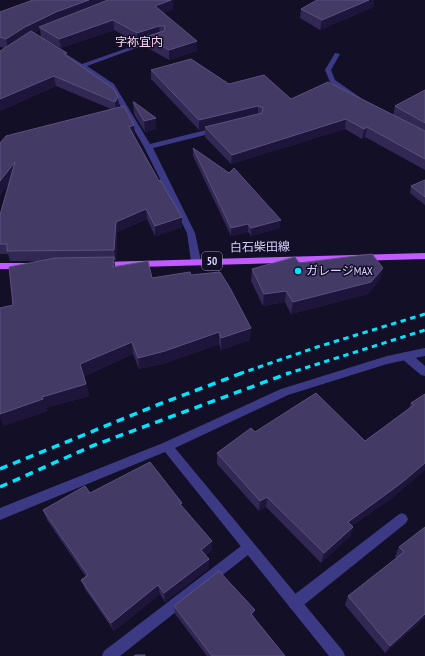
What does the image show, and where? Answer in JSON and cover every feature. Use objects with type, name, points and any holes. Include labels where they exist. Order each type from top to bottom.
[{"type":"main road","name":"白石柴田線","points":[[89,266],[196,261],[425,256]]},
{"type":"main road","points":[[0,266],[37,266]]},
{"type":"street","points":[[82,66],[162,38]]},
{"type":"street","points":[[46,44],[112,85],[148,147],[191,233],[196,261]]},
{"type":"street","points":[[338,54],[328,70],[332,81],[363,103]]},
{"type":"street","points":[[148,147],[229,127]]},
{"type":"street","points":[[0,514],[167,446],[286,392],[387,360],[425,352]]},
{"type":"street","points":[[406,356],[425,372]]},
{"type":"street","points":[[167,446],[338,656]]},
{"type":"street","points":[[295,603],[402,518]]},
{"type":"street","points":[[109,656],[249,546]]},
{"type":"building","points":[[33,0],[89,0],[56,12],[25,27],[6,39],[0,37],[0,12]]},
{"type":"building","points":[[108,0],[171,0],[155,6],[197,41],[169,50],[145,37],[164,31],[165,26],[159,26],[137,33],[113,20],[59,39],[39,27]]},
{"type":"building","points":[[317,0],[369,0],[322,20],[301,9]]},
{"type":"building","points":[[31,31],[67,53],[64,54],[114,89],[118,97],[115,102],[54,76],[0,99],[0,51]]},
{"type":"building","points":[[191,59],[229,84],[264,75],[291,99],[328,82],[425,131],[425,159],[367,127],[364,129],[346,119],[232,155],[205,127],[262,113],[263,108],[258,106],[199,120],[151,70]]},
{"type":"building","points":[[425,90],[425,123],[395,106]]},
{"type":"building","points":[[134,102],[156,118],[144,121]]},
{"type":"building","points":[[124,106],[134,125],[129,127],[159,181],[160,180],[182,217],[155,226],[146,209],[116,222],[114,250],[7,251],[7,244],[0,244],[0,215],[15,162],[0,181],[0,143],[6,136]]},
{"type":"building","points":[[193,148],[229,173],[234,168],[281,220],[251,228],[248,224],[231,228]]},
{"type":"building","points":[[425,180],[425,197],[411,186]]},
{"type":"building","points":[[372,254],[383,268],[371,282],[293,302],[286,291],[264,294],[252,269],[295,257],[299,263]]},
{"type":"building","points":[[114,257],[113,267],[148,261],[152,278],[190,272],[191,275],[220,272],[251,328],[221,338],[219,332],[165,351],[138,358],[132,342],[80,364],[86,384],[42,397],[43,399],[0,414],[0,308],[13,305],[9,267],[55,258]]},
{"type":"building","points":[[316,393],[365,441],[414,405],[411,403],[425,394],[425,463],[400,484],[348,522],[353,527],[324,553],[267,497],[260,501],[217,453],[251,428],[255,432]]},
{"type":"building","points":[[150,462],[182,503],[180,504],[212,541],[201,550],[209,559],[164,593],[158,585],[111,623],[81,580],[88,575],[43,510],[85,486],[90,493]]},
{"type":"building","points":[[425,527],[425,614],[390,646],[348,596],[404,552],[399,547]]},
{"type":"building","points":[[219,571],[255,610],[251,614],[285,656],[212,656],[174,606]]},
{"type":"railway","points":[[239,374],[317,347],[425,314]]},
{"type":"railway","points":[[288,373],[425,330]]},
{"type":"railway","points":[[0,469],[157,405],[242,373]]},
{"type":"railway","points":[[0,487],[92,446],[288,373]]},
{"type":"place","name":"ガレージMAX","points":[[298,271]]},
{"type":"district","name":"字祢宜内","points":[[139,42]]}]
